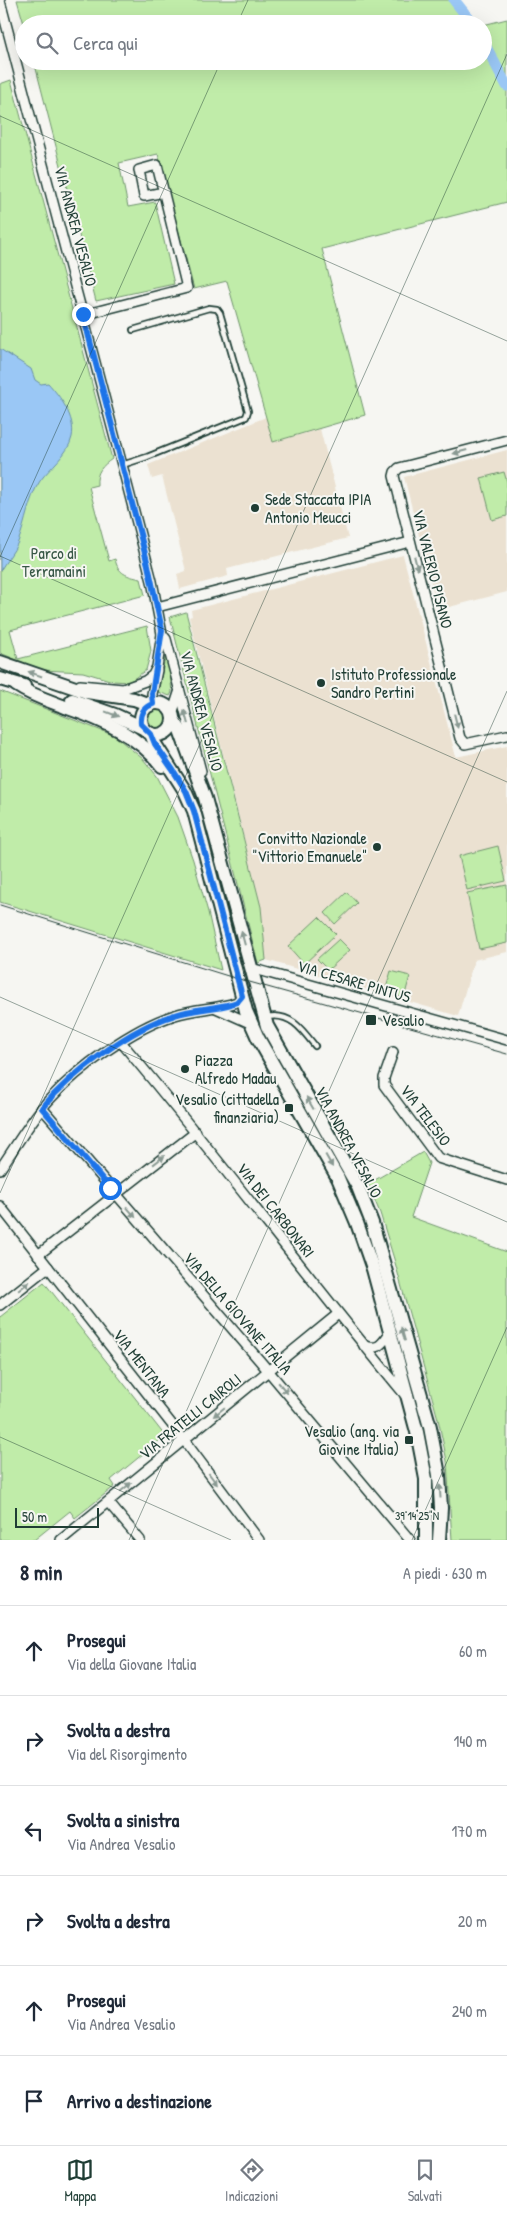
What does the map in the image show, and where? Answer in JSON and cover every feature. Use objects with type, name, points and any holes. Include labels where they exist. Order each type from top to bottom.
[{"type":"main road","points":[[0,662],[86,692],[134,699],[152,704],[163,704],[172,717],[170,729],[156,735],[115,715],[30,686],[16,685],[0,680]]},
{"type":"main road","name":"VIA ANDREA VESALIO","points":[[16,685],[28,694],[79,712],[121,731],[138,742],[157,760],[167,774],[201,841]]},
{"type":"main road","points":[[147,731],[141,718],[142,713],[152,704]]},
{"type":"main road","name":"VIA ANDREA VESALIO","points":[[172,717],[180,730],[205,798],[264,1017],[276,1044],[358,1187],[372,1223],[430,1426],[439,1475],[441,1508],[439,1540]]},
{"type":"main road","name":"VIA ANDREA VESALIO","points":[[147,731],[186,791],[194,811],[242,996],[252,1024],[338,1178],[373,1269],[417,1432],[426,1479],[426,1540]]},
{"type":"street","name":"VIA ANDREA VESALIO","points":[[0,1],[15,58]]},
{"type":"street","name":"VIA ANDREA VESALIO","points":[[18,70],[83,314],[157,607],[162,634],[152,704]]},
{"type":"street","points":[[83,314],[187,288],[164,192]]},
{"type":"street","name":"VIA VALERIO PISANO","points":[[507,440],[399,468],[395,472],[410,542],[460,738],[465,744],[472,744],[507,735]]},
{"type":"street","points":[[157,607],[410,542]]},
{"type":"street","name":"VIA ANDREA VESALIO","points":[[162,634],[166,638],[206,789],[205,798]]},
{"type":"street","name":"VIA ANDREA VESALIO","points":[[70,686],[123,689],[145,681],[153,674],[157,667]]},
{"type":"street","points":[[172,717],[180,692]]},
{"type":"street","name":"VIA CESARE PINTUS","points":[[251,968],[507,1040]]},
{"type":"street","points":[[0,1169],[42,1108],[98,1056],[144,1027],[174,1015],[216,1008],[237,1002],[242,996]]},
{"type":"street","points":[[216,1008],[252,1024]]},
{"type":"street","name":"VIA DEI CARBONARI","points":[[121,1042],[196,1132],[338,1314],[407,1398]]},
{"type":"street","name":"VIA TELESIO","points":[[393,1052],[384,1078],[384,1085],[438,1158],[507,1180]]},
{"type":"street","name":"VIA DELLA GIOVANE ITALIA","points":[[42,1108],[269,1371],[410,1540]]},
{"type":"street","points":[[38,1255],[196,1132]]},
{"type":"street","name":"VIA MENTANA","points":[[0,1206],[184,1440],[259,1540]]},
{"type":"street","points":[[0,1305],[48,1267]]},
{"type":"street","name":"VIA FRATELLI CAIROLI","points":[[61,1540],[338,1314]]},
{"type":"street","points":[[364,1346],[374,1348],[381,1345],[390,1333]]},
{"type":"street","points":[[108,1502],[140,1540]]},
{"type":"lane","points":[[122,465],[147,457],[246,417],[248,410],[220,313],[217,309],[209,308],[133,330]]},
{"type":"lane","points":[[264,1017],[276,1015],[287,1018],[301,1028],[315,1046]]},
{"type":"shaded area","name":"Sede Staccata IPIA Antonio Meucci","points":[[266,417],[273,442],[320,429],[348,538],[227,569],[228,576],[180,589],[177,574],[186,571],[162,476],[152,479],[148,465]]},
{"type":"shaded area","points":[[507,450],[507,592],[438,610],[404,477]]},
{"type":"shaded area","points":[[403,555],[456,757],[507,746],[507,952],[474,960],[458,1016],[266,960],[261,907],[189,617],[192,616],[191,610]]},
{"type":"green space","points":[[17,0],[454,0],[466,15],[21,15]]},
{"type":"green space","points":[[507,19],[507,202],[322,249],[365,415],[273,442],[227,281],[194,289],[158,154],[119,163],[128,207],[155,202],[174,284],[96,301],[36,70],[492,70],[492,23]]},
{"type":"green space","name":"Parco di Terramaini","points":[[11,80],[112,459],[100,470],[97,485],[89,487],[109,561],[115,559],[118,568],[124,574],[141,579],[145,595],[10,630],[18,659],[147,626],[151,651],[146,670],[129,682],[113,681],[83,672],[42,670],[0,653],[0,84]]},
{"type":"green space","points":[[504,472],[507,482],[507,516],[492,520],[481,478]]},
{"type":"green space","points":[[186,612],[261,907],[266,960],[258,963],[170,617]]},
{"type":"green space","points":[[167,648],[172,692],[170,696],[158,692]]},
{"type":"green space","points":[[0,691],[115,736],[143,759],[157,776],[178,817],[193,860],[208,912],[221,970],[0,902]]},
{"type":"green space","points":[[157,704],[168,708],[172,719],[168,730],[157,734],[146,730],[142,719],[146,708]]},
{"type":"green space","points":[[498,846],[506,881],[467,890],[459,856]]},
{"type":"green space","points":[[507,885],[507,943],[479,949],[467,893]]},
{"type":"green space","points":[[347,892],[357,903],[335,924],[325,913]]},
{"type":"green space","points":[[319,917],[336,934],[304,964],[288,946]]},
{"type":"green space","points":[[339,939],[350,950],[328,970],[317,959]]},
{"type":"green space","points":[[391,971],[410,976],[404,998],[385,992]]},
{"type":"green space","points":[[423,1152],[429,1163],[411,1217],[507,1252],[507,1540],[452,1540],[447,1461],[438,1419],[394,1259],[380,1213],[368,1184]]},
{"type":"green space","points":[[44,1282],[165,1436],[111,1480],[115,1486],[75,1518],[70,1511],[34,1540],[0,1540],[0,1317]]},
{"type":"water","points":[[0,349],[31,369],[35,380],[41,384],[48,383],[66,408],[73,430],[67,450],[36,488],[18,542],[0,571]]},
{"type":"waterway","points":[[454,0],[466,15]]},
{"type":"waterway","points":[[492,58],[507,86]]},
{"type":"tram line","points":[[0,905],[228,976],[507,1054]]},
{"type":"place","name":"Sede Staccata IPIA Antonio Meucci","points":[[255,508]]},
{"type":"place","name":"Istituto Professionale Sandro Pertini","points":[[321,683]]},
{"type":"place","name":"Convitto Nazionale \"Vittorio Emanuele\"","points":[[377,847]]},
{"type":"place","name":"Vesalio","points":[[371,1020]]},
{"type":"place","name":"Piazza Alfredo Madau","points":[[185,1069]]},
{"type":"place","name":"Vesalio (cittadella finanziaria)","points":[[289,1108]]},
{"type":"place","name":"Vesalio (ang. via Giovine Italia)","points":[[409,1440]]},
{"type":"route","points":[[83,314],[148,565],[162,634],[152,694],[153,704],[145,708],[142,713],[141,724],[151,734],[155,744],[186,791],[194,811],[242,996],[237,1002],[231,1004],[174,1015],[144,1027],[98,1056],[42,1108],[110,1188]]}]
